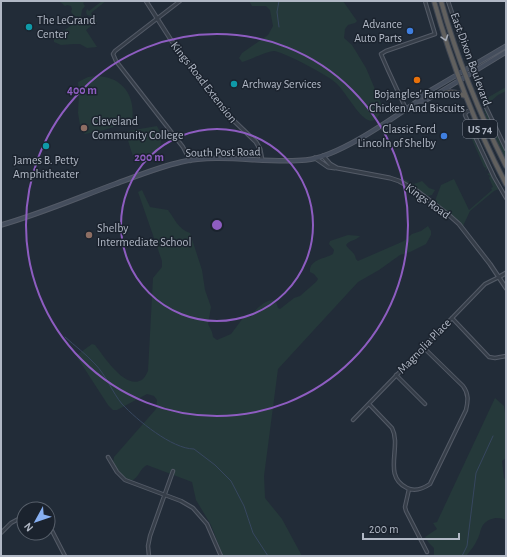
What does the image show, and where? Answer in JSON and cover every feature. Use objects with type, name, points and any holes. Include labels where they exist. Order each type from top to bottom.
[{"type":"highway","name":"East Dixon Boulevard","points":[[434,1],[459,80],[471,110],[506,184]]},
{"type":"highway","name":"East Dixon Boulevard","points":[[441,1],[466,76],[485,122],[506,166]]},
{"type":"highway","points":[[430,97],[450,91],[466,96]]},
{"type":"main road","name":"South Post Road","points":[[1,225],[155,170],[190,161],[219,159],[293,161],[323,156],[351,143],[406,109],[418,101],[422,96],[457,74],[506,46]]},
{"type":"main road","name":"South Post Road","points":[[418,101],[424,101],[506,52]]},
{"type":"street","name":"Kings Road Extension","points":[[146,1],[156,19],[178,51],[224,110],[239,127],[256,142],[261,152],[262,160]]},
{"type":"street","points":[[180,1],[115,51],[114,56],[116,61],[183,147],[190,161]]},
{"type":"street","name":"East Dixon Boulevard","points":[[406,109],[381,54],[435,34],[425,1]]},
{"type":"street","name":"East Dixon Boulevard","points":[[448,1],[463,45]]},
{"type":"street","points":[[444,13],[451,11]]},
{"type":"street","name":"East Dixon Boulevard","points":[[485,106],[506,148]]},
{"type":"street","name":"East Dixon Boulevard","points":[[471,110],[466,112],[465,115],[506,198]]},
{"type":"street","name":"Kings Road","points":[[323,156],[330,164],[337,168],[390,178],[417,190],[459,224],[506,288]]},
{"type":"street","points":[[316,158],[326,166],[337,168]]},
{"type":"street","points":[[490,168],[496,164]]},
{"type":"street","points":[[499,277],[506,273]]},
{"type":"street","name":"Magnolia Place","points":[[353,420],[485,284],[499,277]]},
{"type":"street","points":[[452,318],[489,357],[498,358],[506,356]]},
{"type":"street","points":[[369,404],[394,432],[394,472],[398,481],[409,489],[421,489],[430,484],[466,410],[468,400],[466,390],[463,386],[423,348]]},
{"type":"street","points":[[396,375],[425,404]]},
{"type":"street","points":[[108,457],[117,472],[125,480],[187,504],[199,514],[211,530],[221,556]]},
{"type":"street","points":[[149,556],[149,540],[173,471]]},
{"type":"street","points":[[409,489],[406,507],[407,515],[427,552]]},
{"type":"street","points":[[1,533],[16,521]]},
{"type":"street","points":[[56,538],[66,556]]},
{"type":"green space","points":[[59,1],[86,1],[83,3],[85,6],[82,10],[81,16],[84,20],[95,19],[97,21],[86,30],[97,47],[87,48],[80,44],[61,45],[54,42],[54,38],[51,34],[65,30],[78,20],[71,12],[71,6],[65,6]]},
{"type":"green space","points":[[102,1],[106,1],[91,13],[92,16],[87,15],[87,9],[89,11]]},
{"type":"green space","points":[[249,1],[343,1],[357,21],[348,25],[345,29],[344,38],[352,45],[366,68],[383,108],[377,117],[373,121],[364,118],[336,83],[325,75],[279,52],[271,51],[242,62],[239,58],[242,53],[268,35],[273,26],[270,10],[266,6],[252,6]]},
{"type":"green space","points":[[95,76],[113,79],[120,83],[125,89],[132,103],[132,121],[104,130],[85,134],[81,131],[78,113],[78,82],[88,77]]},
{"type":"green space","points":[[506,87],[506,91],[498,95],[490,102],[487,102],[487,98]]},
{"type":"green space","points":[[484,110],[486,110],[506,152],[506,162],[488,124]]},
{"type":"green space","points":[[157,126],[161,140],[158,152],[148,160],[135,163],[126,134],[128,131]]},
{"type":"green space","points":[[471,134],[488,168],[485,171],[486,168],[484,167],[470,135]]},
{"type":"green space","points":[[490,173],[499,189],[494,191],[470,211],[463,226],[435,201],[441,185],[454,179],[469,210],[492,190],[491,188],[493,187],[489,178],[490,176],[487,174]]},
{"type":"green space","points":[[404,179],[414,184],[422,181],[429,188],[435,190],[432,195],[428,196],[404,181]]},
{"type":"green space","points":[[142,190],[150,207],[168,210],[182,229],[190,233],[202,270],[205,290],[211,307],[208,324],[213,337],[217,340],[231,334],[243,318],[246,316],[251,317],[252,314],[263,304],[273,300],[280,309],[294,298],[300,296],[316,282],[318,279],[310,272],[310,268],[312,264],[318,260],[333,254],[334,250],[329,244],[330,241],[348,235],[360,236],[346,245],[358,261],[404,241],[412,234],[421,231],[428,226],[431,231],[431,235],[426,244],[400,255],[379,270],[358,282],[278,369],[264,476],[265,498],[282,519],[302,556],[223,556],[211,525],[196,500],[192,482],[147,465],[134,480],[131,481],[120,474],[113,463],[114,457],[156,409],[157,400],[154,396],[147,394],[117,410],[113,410],[108,405],[77,355],[92,344],[95,345],[116,371],[130,381],[136,382],[143,379],[148,371],[153,278],[162,267],[162,261],[138,192]]},
{"type":"green space","points":[[495,398],[504,406],[506,420],[506,458],[502,461],[504,478],[506,480],[506,520],[494,518],[485,523],[475,545],[466,556],[434,556],[434,548],[425,537],[437,529],[433,523],[437,522]]},
{"type":"waterway","points":[[279,1],[277,12],[279,27]]},
{"type":"waterway","points":[[65,337],[99,368],[122,404],[136,418],[166,439],[185,448],[194,449],[215,465],[231,481],[244,506],[253,533],[268,556]]},
{"type":"waterway","points":[[462,556],[467,546],[476,473],[493,436]]},
{"type":"place","name":"The LeGrand Center","points":[[29,27]]},
{"type":"place","name":"Advance Auto Parts","points":[[410,31]]},
{"type":"place","name":"Bojangles' Famous Chicken And Biscuits","points":[[417,80]]},
{"type":"place","name":"Archway Services","points":[[234,84]]},
{"type":"place","name":"Cleveland Community College","points":[[84,128]]},
{"type":"place","name":"Classic Ford Lincoln of Shelby","points":[[444,136]]},
{"type":"place","name":"James B. Petty Amphitheater","points":[[46,146]]},
{"type":"place","name":"Shelby Intermediate School","points":[[89,235]]}]
